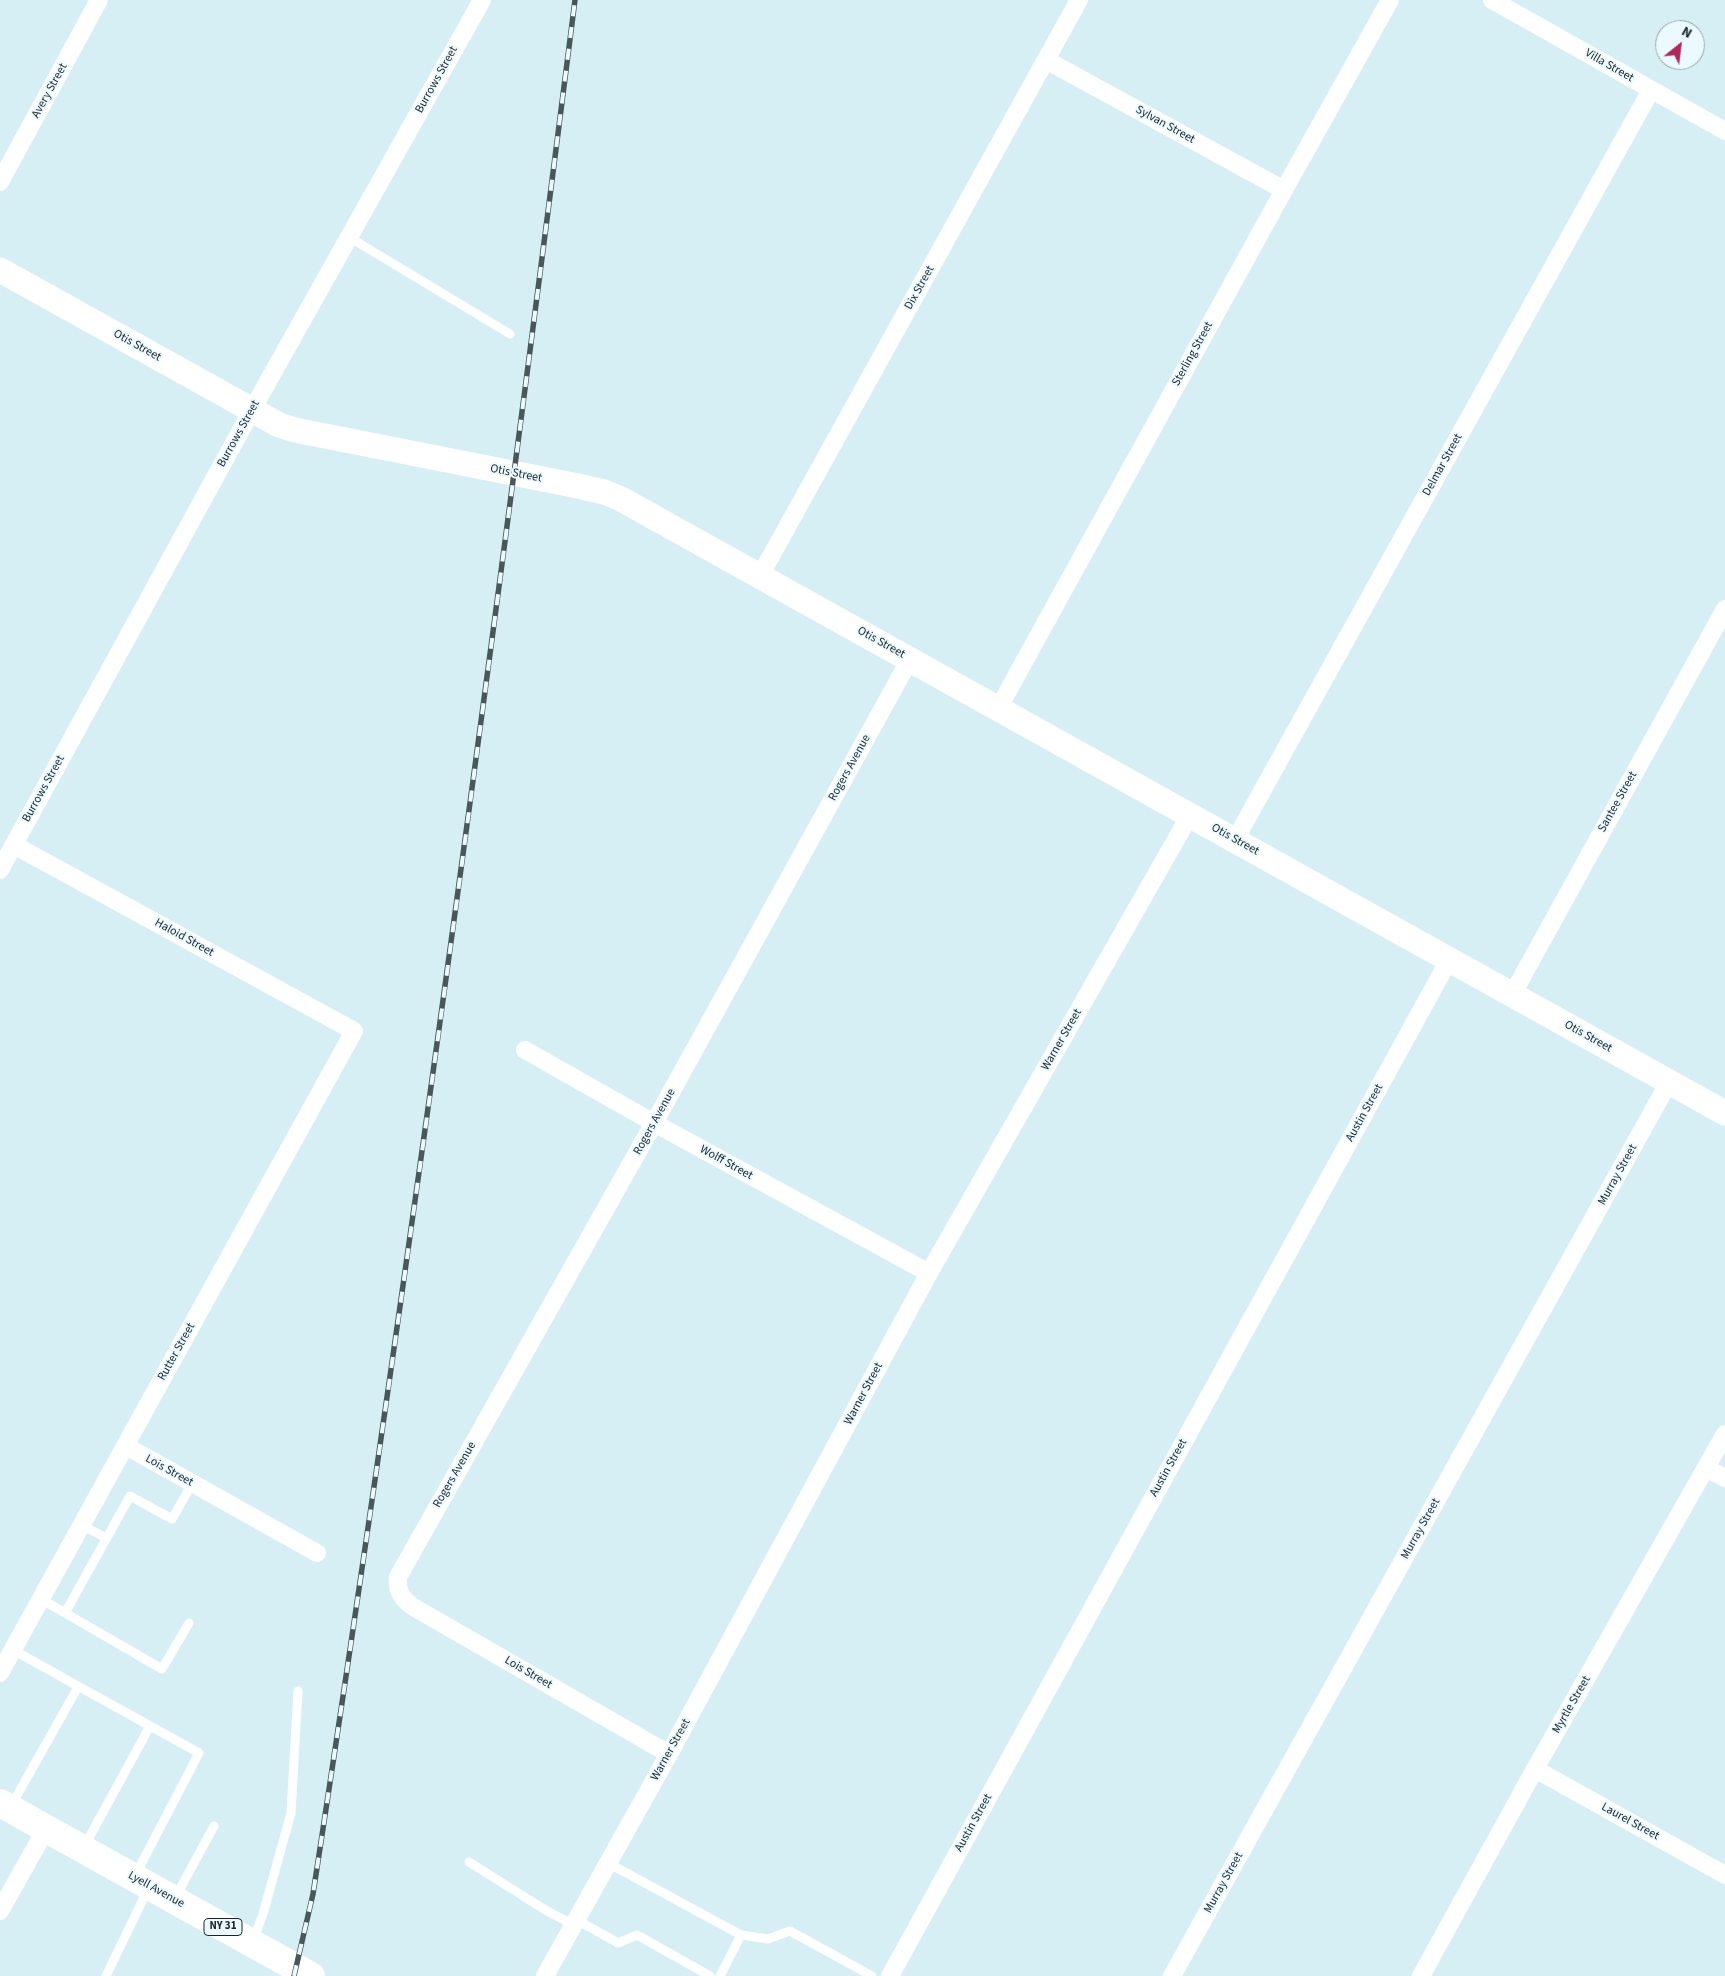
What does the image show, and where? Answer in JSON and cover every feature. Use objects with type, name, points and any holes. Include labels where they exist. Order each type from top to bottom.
[{"type":"main road","name":"Lyell Avenue","points":[[5,1806],[311,1976]]},
{"type":"street","name":"Avery Street","points":[[0,182],[99,0]]},
{"type":"street","name":"Burrows Street","points":[[0,870],[252,410],[482,0]]},
{"type":"street","name":"Dix Street","points":[[760,576],[1079,0]]},
{"type":"street","name":"Sterling Street","points":[[998,709],[1390,0]]},
{"type":"street","name":"Villa Street","points":[[1492,0],[1725,131]]},
{"type":"street","name":"Sylvan Street","points":[[1046,60],[1284,190]]},
{"type":"street","name":"Delmar Street","points":[[1235,840],[1651,90]]},
{"type":"street","name":"Otis Street","points":[[0,270],[279,425],[295,430],[604,492],[632,505],[1725,1114]]},
{"type":"street","name":"Santee Street","points":[[1512,995],[1725,610]]},
{"type":"street","name":"Rogers Avenue","points":[[397,1583],[402,1569],[654,1123],[910,659]]},
{"type":"street","name":"Warner Street","points":[[545,1976],[670,1754],[929,1273],[1190,815]]},
{"type":"street","name":"Haloid Street","points":[[14,845],[354,1031]]},
{"type":"street","name":"Austin Street","points":[[890,1976],[1449,960]]},
{"type":"street","name":"Rutter Street","points":[[0,1673],[354,1031]]},
{"type":"street","name":"Wolff Street","points":[[524,1050],[929,1273]]},
{"type":"street","name":"Murray Street","points":[[1172,1976],[1669,1082]]},
{"type":"street","name":"Myrtle Street","points":[[1421,1976],[1725,1434]]},
{"type":"street","name":"Lois Street","points":[[126,1446],[317,1553]]},
{"type":"street","points":[[1706,1468],[1725,1478]]},
{"type":"street","name":"Lois Street","points":[[397,1583],[398,1591],[404,1600],[415,1608],[670,1754]]},
{"type":"street","name":"Laurel Street","points":[[1536,1769],[1725,1875]]},
{"type":"street","points":[[0,1911],[46,1829]]},
{"type":"lane","points":[[349,237],[510,334]]},
{"type":"lane","points":[[65,1613],[130,1496],[172,1520],[192,1484]]},
{"type":"lane","points":[[82,1526],[106,1538]]},
{"type":"lane","points":[[41,1599],[162,1669],[189,1623]]},
{"type":"lane","points":[[13,1650],[199,1753],[142,1882],[106,1976]]},
{"type":"lane","points":[[5,1806],[78,1687]]},
{"type":"lane","points":[[252,1943],[263,1914],[291,1813],[298,1691]]},
{"type":"lane","points":[[83,1849],[150,1726]]},
{"type":"lane","points":[[174,1900],[214,1826]]},
{"type":"lane","points":[[468,1862],[547,1911],[576,1922],[618,1942],[637,1935],[710,1976]]},
{"type":"lane","points":[[608,1863],[741,1935],[768,1939],[790,1931],[872,1976]]},
{"type":"lane","points":[[720,1976],[741,1935]]},
{"type":"railway","points":[[294,1976],[313,1894],[384,1421],[483,711],[575,0]]}]
